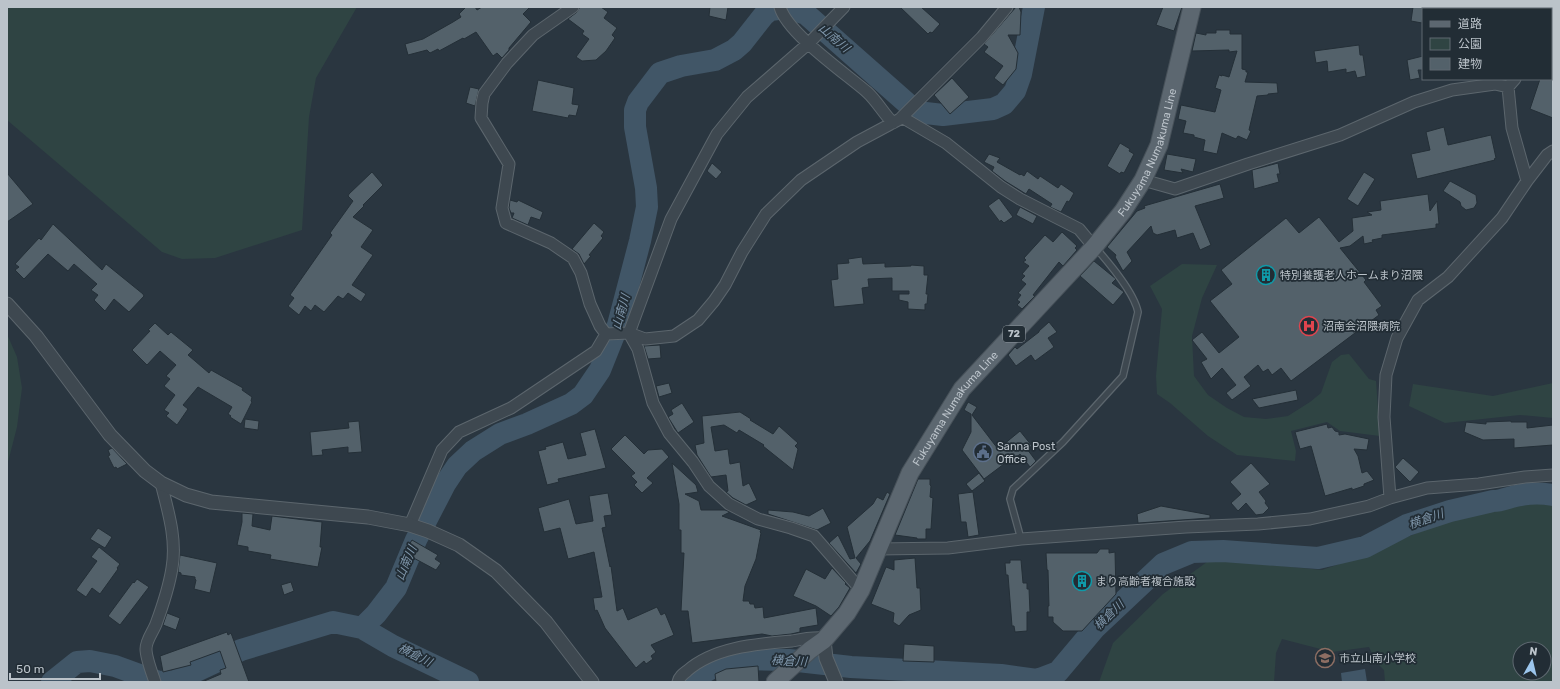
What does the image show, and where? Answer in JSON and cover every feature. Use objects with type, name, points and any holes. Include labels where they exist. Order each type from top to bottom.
[{"type":"main road","name":"Fukuyama Numakuma Line","points":[[779,678],[810,650],[824,640],[847,613],[861,590],[910,473],[962,389],[1094,247],[1123,211],[1143,180],[1159,145],[1192,7]]},
{"type":"street","points":[[573,7],[533,35],[506,63],[484,94],[481,118],[509,164],[502,208],[506,223],[551,243],[573,258],[581,273],[590,304],[600,326],[606,334]]},
{"type":"street","points":[[780,7],[782,14],[789,24],[809,44],[868,93],[892,123]]},
{"type":"street","points":[[844,7],[809,44],[746,97],[718,134],[671,220],[629,333],[638,349],[654,403],[669,433],[693,462],[709,486],[729,504],[758,519],[814,536],[861,590]]},
{"type":"street","points":[[606,334],[629,333],[646,339],[674,336],[698,320],[721,290],[742,252],[766,214],[801,180],[857,142],[903,116],[982,37],[1007,7]]},
{"type":"street","points":[[1143,180],[1175,189],[1340,135],[1414,102],[1452,90],[1511,83],[1512,128],[1527,181]]},
{"type":"street","points":[[903,116],[905,119],[946,143],[1001,187],[1020,199],[1079,229],[1094,247]]},
{"type":"street","points":[[1390,498],[1384,410],[1386,375],[1397,338],[1418,300],[1448,277],[1502,218],[1527,181],[1547,155],[1553,151]]},
{"type":"street","points":[[7,304],[36,336],[110,435],[145,471],[161,483],[186,495],[211,502],[368,517],[410,525],[428,531],[459,545],[496,571],[546,622],[592,682]]},
{"type":"street","points":[[410,525],[442,450],[459,432],[511,408],[529,396],[596,351],[606,334]]},
{"type":"street","points":[[878,549],[948,548],[1021,539],[1186,527],[1258,524],[1310,519],[1368,506],[1426,488],[1479,484],[1525,477],[1553,475]]},
{"type":"street","points":[[154,682],[146,650],[149,636],[155,626],[166,593],[172,567],[174,548],[171,523],[161,483]]},
{"type":"street","points":[[678,680],[699,662],[734,649],[825,637],[826,658],[834,677]]},
{"type":"lane","points":[[1021,539],[1010,500],[1013,489],[1063,442],[1123,376],[1138,312],[1137,307],[1136,303],[1109,263],[1094,247]]},
{"type":"green space","points":[[7,7],[357,7],[316,78],[309,117],[302,230],[215,258],[182,259],[162,252],[7,120]]},
{"type":"green space","points":[[1182,264],[1217,265],[1202,298],[1192,336],[1194,376],[1208,395],[1244,417],[1266,419],[1288,416],[1321,393],[1332,362],[1341,355],[1349,354],[1369,379],[1376,381],[1380,436],[1340,431],[1327,422],[1291,431],[1296,451],[1295,461],[1237,455],[1208,436],[1170,403],[1157,394],[1156,376],[1162,309],[1150,286]]},
{"type":"green space","points":[[7,334],[17,357],[22,388],[17,427],[7,466]]},
{"type":"green space","points":[[1553,383],[1553,418],[1520,415],[1445,423],[1409,406],[1413,384],[1493,396]]},
{"type":"green space","points":[[1544,501],[1553,503],[1553,682],[1385,682],[1384,670],[1376,662],[1369,647],[1332,652],[1282,639],[1276,653],[1274,682],[1099,682],[1113,643],[1163,594],[1211,559],[1322,570],[1365,555],[1431,527],[1495,509]]},
{"type":"water","points":[[1365,669],[1367,682],[1342,682],[1341,673]]},
{"type":"building","points":[[466,7],[475,7],[477,10],[482,7],[530,7],[523,14],[531,22],[502,58],[497,53],[493,56],[476,32],[439,51],[438,49],[430,53],[427,50],[408,55],[405,44],[423,39],[453,22],[461,17],[459,14]]},
{"type":"building","points":[[580,7],[601,7],[608,12],[604,18],[617,28],[612,35],[615,38],[606,51],[596,60],[582,61],[576,57],[589,39],[582,34],[584,31],[568,19],[577,12]]},
{"type":"building","points":[[710,7],[728,7],[726,20],[709,16]]},
{"type":"building","points":[[900,7],[921,7],[940,24],[932,33],[930,32],[928,34]]},
{"type":"building","points":[[1016,7],[1019,7],[1021,12],[1020,35],[1008,35],[1018,53],[1016,69],[1003,85],[994,78],[1003,66],[984,52],[988,47],[984,44]]},
{"type":"building","points":[[1163,7],[1182,7],[1174,31],[1156,25]]},
{"type":"building","points":[[1413,7],[1424,7],[1422,8],[1422,23],[1411,21]]},
{"type":"building","points":[[1216,30],[1230,30],[1230,34],[1242,34],[1242,69],[1248,72],[1245,82],[1277,83],[1278,93],[1257,96],[1249,130],[1251,131],[1247,140],[1238,136],[1236,139],[1222,133],[1217,154],[1203,151],[1205,140],[1194,137],[1194,135],[1183,133],[1186,121],[1178,119],[1181,105],[1215,112],[1221,90],[1215,88],[1219,75],[1229,77],[1237,51],[1192,51],[1196,33],[1206,35],[1206,33],[1216,33]]},
{"type":"building","points":[[1359,45],[1360,55],[1363,55],[1366,76],[1357,78],[1355,71],[1346,73],[1346,69],[1328,72],[1327,61],[1316,63],[1314,51]]},
{"type":"building","points":[[1422,56],[1422,70],[1418,70],[1420,78],[1410,80],[1407,60]]},
{"type":"building","points":[[952,78],[969,97],[950,114],[934,95]]},
{"type":"building","points":[[1553,79],[1553,118],[1530,109],[1540,80]]},
{"type":"building","points":[[538,80],[574,88],[572,104],[579,105],[576,116],[569,115],[568,118],[532,111]]},
{"type":"building","points":[[470,87],[479,89],[475,106],[466,103]]},
{"type":"building","points":[[1444,127],[1448,145],[1491,135],[1496,158],[1494,159],[1495,160],[1417,179],[1411,154],[1430,150],[1426,132]]},
{"type":"building","points":[[1120,143],[1130,149],[1129,151],[1134,154],[1124,173],[1121,172],[1120,174],[1107,166]]},
{"type":"building","points":[[989,154],[1000,158],[997,162],[1020,175],[1021,174],[1024,176],[1027,171],[1038,179],[1040,176],[1058,188],[1061,184],[1074,193],[1069,202],[1067,201],[1061,212],[1050,207],[1052,204],[1029,189],[1026,194],[992,171],[994,167],[984,162]]},
{"type":"building","points":[[1167,154],[1196,159],[1193,172],[1181,169],[1183,173],[1164,170]]},
{"type":"building","points":[[712,163],[722,172],[716,179],[707,171]]},
{"type":"building","points":[[1278,163],[1280,174],[1277,174],[1279,182],[1254,189],[1252,170]]},
{"type":"building","points":[[372,172],[383,185],[353,217],[373,230],[361,247],[373,255],[352,285],[366,294],[361,302],[348,293],[343,299],[338,296],[324,312],[315,305],[311,311],[305,306],[299,315],[288,306],[294,298],[290,295],[332,235],[330,233],[353,201],[348,196],[349,194]]},
{"type":"building","points":[[1364,172],[1375,179],[1358,206],[1347,199]]},
{"type":"building","points":[[7,173],[33,204],[7,222]]},
{"type":"building","points":[[1450,181],[1476,195],[1477,203],[1474,208],[1466,210],[1461,206],[1460,202],[1443,191]]},
{"type":"building","points":[[1220,184],[1224,198],[1195,206],[1211,245],[1200,250],[1193,233],[1177,238],[1175,230],[1157,235],[1153,233],[1151,226],[1127,252],[1132,261],[1123,271],[1115,257],[1116,255],[1107,247],[1137,211],[1145,208],[1144,206]]},
{"type":"building","points":[[1428,194],[1430,211],[1437,201],[1439,224],[1436,224],[1436,228],[1382,235],[1382,238],[1372,240],[1373,242],[1364,244],[1363,236],[1350,246],[1340,248],[1366,280],[1364,282],[1382,306],[1376,310],[1379,315],[1291,381],[1281,368],[1272,375],[1268,369],[1263,372],[1258,365],[1244,377],[1251,386],[1232,400],[1226,393],[1236,385],[1222,368],[1211,379],[1201,362],[1207,359],[1192,340],[1202,332],[1219,353],[1239,337],[1210,301],[1232,284],[1221,270],[1286,218],[1299,233],[1319,217],[1339,242],[1353,231],[1352,218],[1372,215],[1367,212],[1381,210],[1380,201]]},
{"type":"building","points":[[999,198],[1013,217],[1004,223],[1001,220],[1000,222],[988,206]]},
{"type":"building","points":[[510,200],[517,202],[518,200],[543,212],[540,220],[531,217],[528,225],[512,218],[514,213],[511,213],[509,208]]},
{"type":"building","points":[[1020,207],[1037,216],[1033,224],[1016,215]]},
{"type":"building","points":[[594,223],[604,232],[601,236],[603,238],[589,255],[591,256],[584,264],[579,254],[572,249]]},
{"type":"building","points":[[53,224],[102,270],[106,264],[143,294],[144,296],[129,312],[114,299],[105,311],[94,300],[98,295],[91,290],[97,284],[74,264],[68,271],[48,254],[24,279],[15,270],[19,267],[15,264],[39,238],[41,240]]},
{"type":"building","points":[[1062,232],[1077,246],[1075,248],[1077,250],[1063,266],[1059,262],[1033,295],[1035,296],[1022,309],[1017,305],[1020,302],[1017,300],[1021,295],[1018,293],[1026,284],[1021,280],[1025,276],[1022,274],[1029,266],[1023,262],[1026,260],[1024,258],[1045,235],[1053,242]]},
{"type":"building","points":[[862,257],[863,264],[885,263],[885,267],[911,265],[924,266],[924,275],[928,275],[926,294],[928,294],[925,310],[908,309],[908,302],[899,300],[899,294],[909,294],[909,291],[892,291],[892,278],[868,279],[869,287],[862,288],[864,304],[834,307],[831,280],[838,279],[837,264],[849,263],[848,259]]},
{"type":"building","points":[[1094,261],[1116,279],[1112,283],[1124,292],[1113,305],[1080,276]]},
{"type":"building","points":[[1049,322],[1057,332],[1048,338],[1054,347],[1035,361],[1031,355],[1016,366],[1008,355],[1015,347],[1017,349]]},
{"type":"building","points":[[155,323],[168,335],[171,332],[193,350],[188,355],[209,373],[211,370],[243,388],[242,390],[252,397],[252,402],[241,424],[228,414],[232,407],[198,387],[183,405],[188,409],[177,425],[166,416],[169,413],[164,410],[175,395],[164,386],[170,379],[166,376],[176,365],[160,351],[147,365],[132,350],[150,331],[148,330]]},
{"type":"building","points":[[660,345],[661,358],[648,359],[644,346]]},
{"type":"building","points":[[669,383],[672,393],[659,397],[656,386]]},
{"type":"building","points":[[1296,390],[1298,400],[1259,408],[1252,399]]},
{"type":"building","points":[[968,402],[977,407],[972,415],[998,449],[1020,431],[1032,446],[1027,449],[1036,461],[1030,467],[1020,454],[1013,460],[1012,458],[984,479],[962,450],[971,432],[971,414],[964,410]]},
{"type":"building","points":[[682,403],[694,422],[678,433],[668,417],[673,414],[671,410]]},
{"type":"building","points":[[740,412],[773,434],[779,426],[798,443],[795,446],[798,449],[793,470],[763,446],[764,445],[739,430],[737,433],[724,425],[711,427],[715,451],[728,449],[730,464],[740,462],[743,486],[749,483],[757,500],[746,505],[733,498],[726,492],[728,491],[726,475],[711,477],[697,455],[695,445],[704,443],[702,416]]},
{"type":"building","points":[[245,419],[259,421],[258,430],[244,428]]},
{"type":"building","points":[[359,421],[362,452],[348,453],[348,447],[322,450],[323,455],[312,456],[310,432],[349,428],[348,422]]},
{"type":"building","points":[[1466,422],[1486,424],[1486,422],[1527,422],[1527,428],[1553,425],[1553,445],[1514,448],[1514,439],[1483,440],[1464,432]]},
{"type":"building","points":[[1327,424],[1328,428],[1332,427],[1335,431],[1339,432],[1339,435],[1345,434],[1369,439],[1367,450],[1354,449],[1358,456],[1362,473],[1367,471],[1374,480],[1364,484],[1364,486],[1352,490],[1352,488],[1325,496],[1311,446],[1300,449],[1295,432]]},
{"type":"building","points":[[595,429],[606,468],[558,479],[559,482],[547,485],[538,451],[546,449],[545,447],[563,442],[568,459],[586,455],[580,433]]},
{"type":"building","points":[[625,435],[644,454],[648,450],[662,449],[669,457],[647,478],[653,483],[642,493],[634,485],[637,482],[631,476],[635,473],[611,449]]},
{"type":"building","points":[[112,448],[127,464],[117,469],[116,467],[114,468],[108,456],[110,455],[108,450]]},
{"type":"building","points":[[1403,458],[1419,472],[1410,482],[1395,467]]},
{"type":"building","points":[[672,463],[696,485],[698,492],[685,494],[699,501],[701,510],[725,510],[730,512],[722,516],[761,530],[756,559],[745,586],[743,601],[749,601],[750,604],[754,604],[755,608],[763,607],[764,618],[816,608],[818,625],[800,628],[800,632],[791,634],[772,636],[762,634],[692,643],[688,611],[681,611],[684,553],[681,553],[679,504]]},
{"type":"building","points":[[1251,463],[1270,484],[1259,492],[1269,508],[1263,514],[1256,515],[1246,503],[1238,511],[1231,503],[1241,494],[1230,482]]},
{"type":"building","points":[[979,473],[985,481],[972,491],[966,484]]},
{"type":"building","points":[[918,479],[930,479],[930,497],[933,498],[931,529],[926,529],[926,539],[895,535]]},
{"type":"building","points":[[887,492],[890,494],[870,541],[856,558],[861,564],[856,573],[829,543],[838,535],[850,559],[855,558],[847,527],[873,504],[877,497],[883,500]]},
{"type":"building","points":[[973,492],[979,535],[968,537],[966,522],[961,522],[958,494]]},
{"type":"building","points":[[608,493],[612,515],[604,516],[606,527],[602,528],[610,567],[611,566],[617,611],[623,608],[628,620],[657,607],[661,615],[665,613],[674,635],[651,645],[656,652],[651,656],[653,659],[646,664],[644,661],[636,668],[605,628],[597,610],[595,611],[593,598],[602,597],[594,552],[568,559],[560,528],[544,532],[538,508],[569,499],[576,524],[593,521],[589,496]]},
{"type":"building","points":[[1161,506],[1210,515],[1210,518],[1138,523],[1137,514]]},
{"type":"building","points":[[823,508],[831,523],[817,530],[768,514],[768,510],[793,512],[809,516]]},
{"type":"building","points":[[242,513],[253,514],[252,526],[270,530],[272,516],[322,522],[320,547],[322,547],[318,567],[270,559],[271,555],[248,551],[248,547],[237,545],[242,522]]},
{"type":"building","points":[[98,528],[112,537],[105,548],[90,539]]},
{"type":"building","points":[[412,540],[438,555],[435,559],[441,563],[436,570],[408,555],[409,553],[405,551]]},
{"type":"building","points":[[99,547],[120,564],[100,594],[92,588],[86,597],[76,590],[97,561],[91,557]]},
{"type":"building","name":"まり高齢者複合施設","points":[[1100,549],[1109,549],[1109,553],[1115,552],[1116,594],[1082,631],[1063,631],[1053,622],[1053,617],[1048,617],[1048,570],[1046,553],[1097,553]]},
{"type":"building","points":[[180,555],[217,563],[210,593],[194,589],[196,580],[195,577],[181,575],[181,573],[178,572]]},
{"type":"building","points":[[915,558],[917,588],[920,588],[921,610],[909,615],[899,626],[893,622],[894,613],[871,604],[886,567],[894,570],[894,560]]},
{"type":"building","points":[[1010,560],[1021,560],[1023,583],[1027,583],[1027,589],[1029,589],[1030,612],[1027,612],[1027,631],[1015,632],[1014,626],[1012,626],[1008,575],[1006,575],[1005,563],[1010,563]]},
{"type":"building","points":[[832,568],[850,588],[839,607],[831,616],[816,606],[793,596],[806,569],[825,579]]},
{"type":"building","points":[[137,579],[149,587],[120,625],[108,616],[133,582],[134,583]]},
{"type":"building","points":[[291,582],[294,591],[284,595],[281,585]]},
{"type":"building","points":[[167,613],[180,618],[176,630],[163,625]]},
{"type":"building","points":[[227,632],[228,635],[231,633],[249,682],[202,682],[221,674],[220,670],[226,668],[220,651],[190,662],[191,665],[163,672],[160,656]]},
{"type":"building","points":[[904,644],[934,646],[934,662],[903,661]]},
{"type":"building","points":[[758,666],[759,682],[716,682],[715,674],[726,669]]},
{"type":"waterway","name":"山南川","points":[[362,628],[376,614],[396,588],[416,540],[445,484],[457,466],[473,451],[500,434],[527,424],[571,404],[583,395],[600,370],[618,325],[640,241],[647,207],[646,188],[635,127],[635,110],[638,102],[660,73],[681,66],[715,60],[734,50],[742,43],[764,15],[770,10],[787,8],[806,14],[917,112],[943,115],[993,109],[1004,104],[1015,91],[1021,74],[1034,7]]},
{"type":"waterway","name":"横倉川","points":[[688,682],[715,666],[735,659],[789,660],[851,667],[1001,675],[1037,680],[1058,672],[1095,628],[1163,564],[1192,552],[1223,551],[1318,558],[1365,547],[1407,525],[1450,511],[1525,494],[1553,495]]},
{"type":"waterway","name":"山南川","points":[[52,682],[77,662],[90,661],[115,666],[159,682],[175,681],[241,650],[333,622],[362,628],[393,646],[468,682]]},
{"type":"place","name":"特別養護老人ホームまり沼隈","points":[[1266,275]]},
{"type":"place","name":"沼南会沼隈病院","points":[[1309,326]]},
{"type":"place","name":"Sanna Post Office","points":[[983,452]]},
{"type":"place","name":"まり高齢者複合施設","points":[[1082,581]]},
{"type":"place","name":"市立山南小学校","points":[[1325,658]]}]
